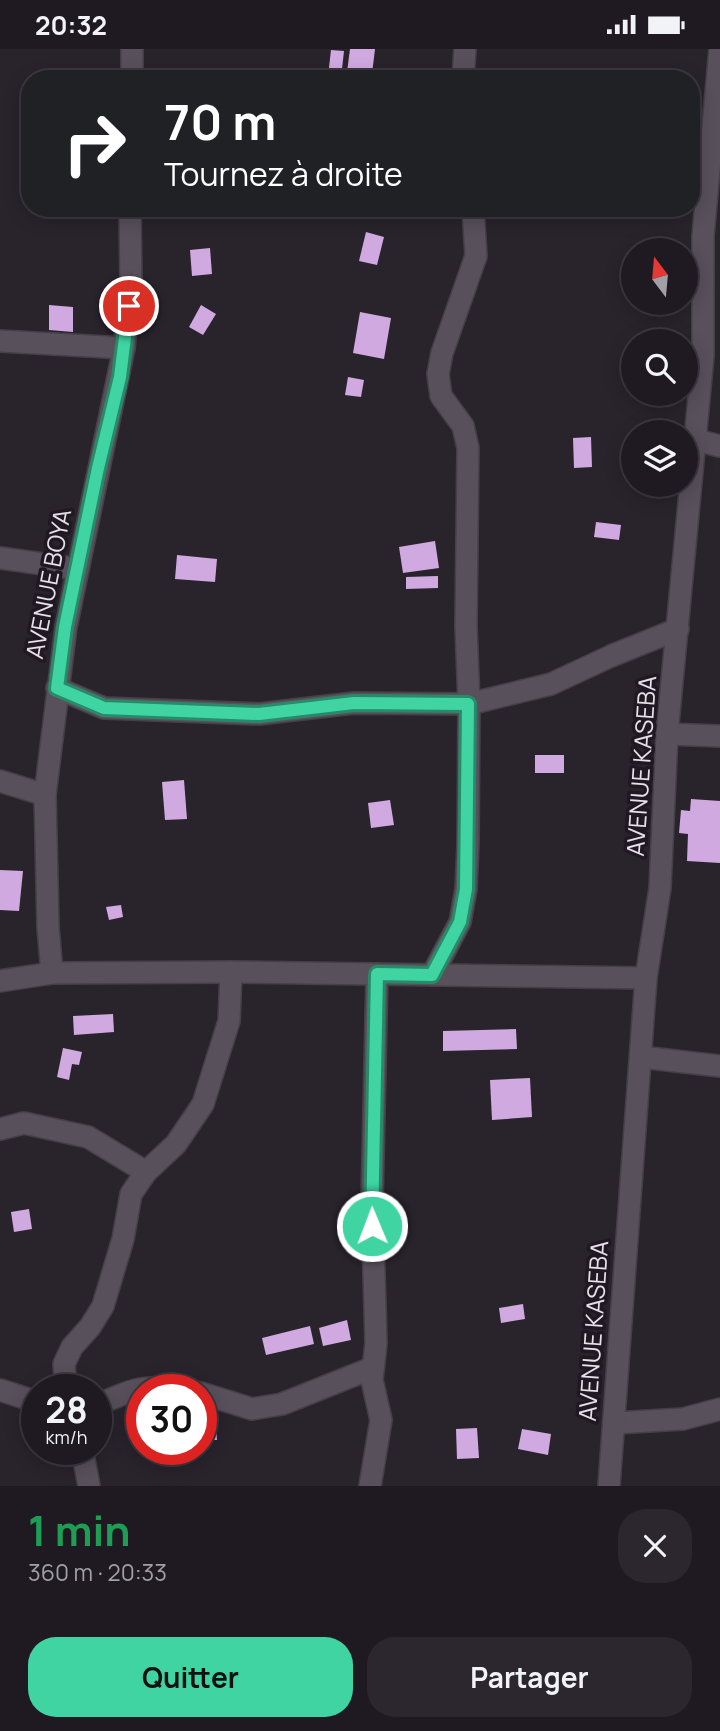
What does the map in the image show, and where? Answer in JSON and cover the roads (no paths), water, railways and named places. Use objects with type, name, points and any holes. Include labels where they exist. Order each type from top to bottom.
[{"type":"street","points":[[132,49],[132,70]]},
{"type":"street","points":[[464,70],[465,49]]},
{"type":"street","name":"AVENUE KASEBA","points":[[698,420],[703,356],[703,236],[720,49]]},
{"type":"street","name":"AVENUE BOYA","points":[[52,973],[48,927],[45,795],[65,627],[124,348],[131,285],[130,217]]},
{"type":"street","points":[[432,975],[460,922],[466,889],[468,448],[463,426],[441,396],[438,375],[442,353],[476,256],[474,217]]},
{"type":"street","points":[[0,341],[124,348]]},
{"type":"street","points":[[698,440],[720,446]]},
{"type":"street","name":"AVENUE KASEBA","points":[[609,1486],[646,978],[660,888],[667,734],[691,497]]},
{"type":"street","points":[[0,558],[78,569]]},
{"type":"street","points":[[57,688],[104,708],[259,714],[354,703],[468,704],[551,684],[678,629]]},
{"type":"street","points":[[667,734],[720,736]]},
{"type":"street","points":[[0,781],[45,795]]},
{"type":"street","points":[[0,981],[52,973],[231,972],[646,978]]},
{"type":"street","points":[[65,1374],[64,1364],[72,1347],[90,1327],[103,1306],[123,1239],[131,1194],[146,1172],[176,1144],[203,1104],[229,1020],[231,972]]},
{"type":"street","points":[[370,1486],[381,1420],[372,1380],[376,1343],[372,1203],[377,974]]},
{"type":"street","points":[[641,1057],[720,1066]]},
{"type":"street","points":[[0,1129],[24,1123],[88,1136],[146,1172]]},
{"type":"street","points":[[217,1399],[252,1409],[282,1403],[372,1367]]},
{"type":"street","points":[[0,1390],[21,1397]]},
{"type":"street","points":[[615,1423],[683,1419],[720,1409]]},
{"type":"street","points":[[85,1465],[89,1486]]}]
